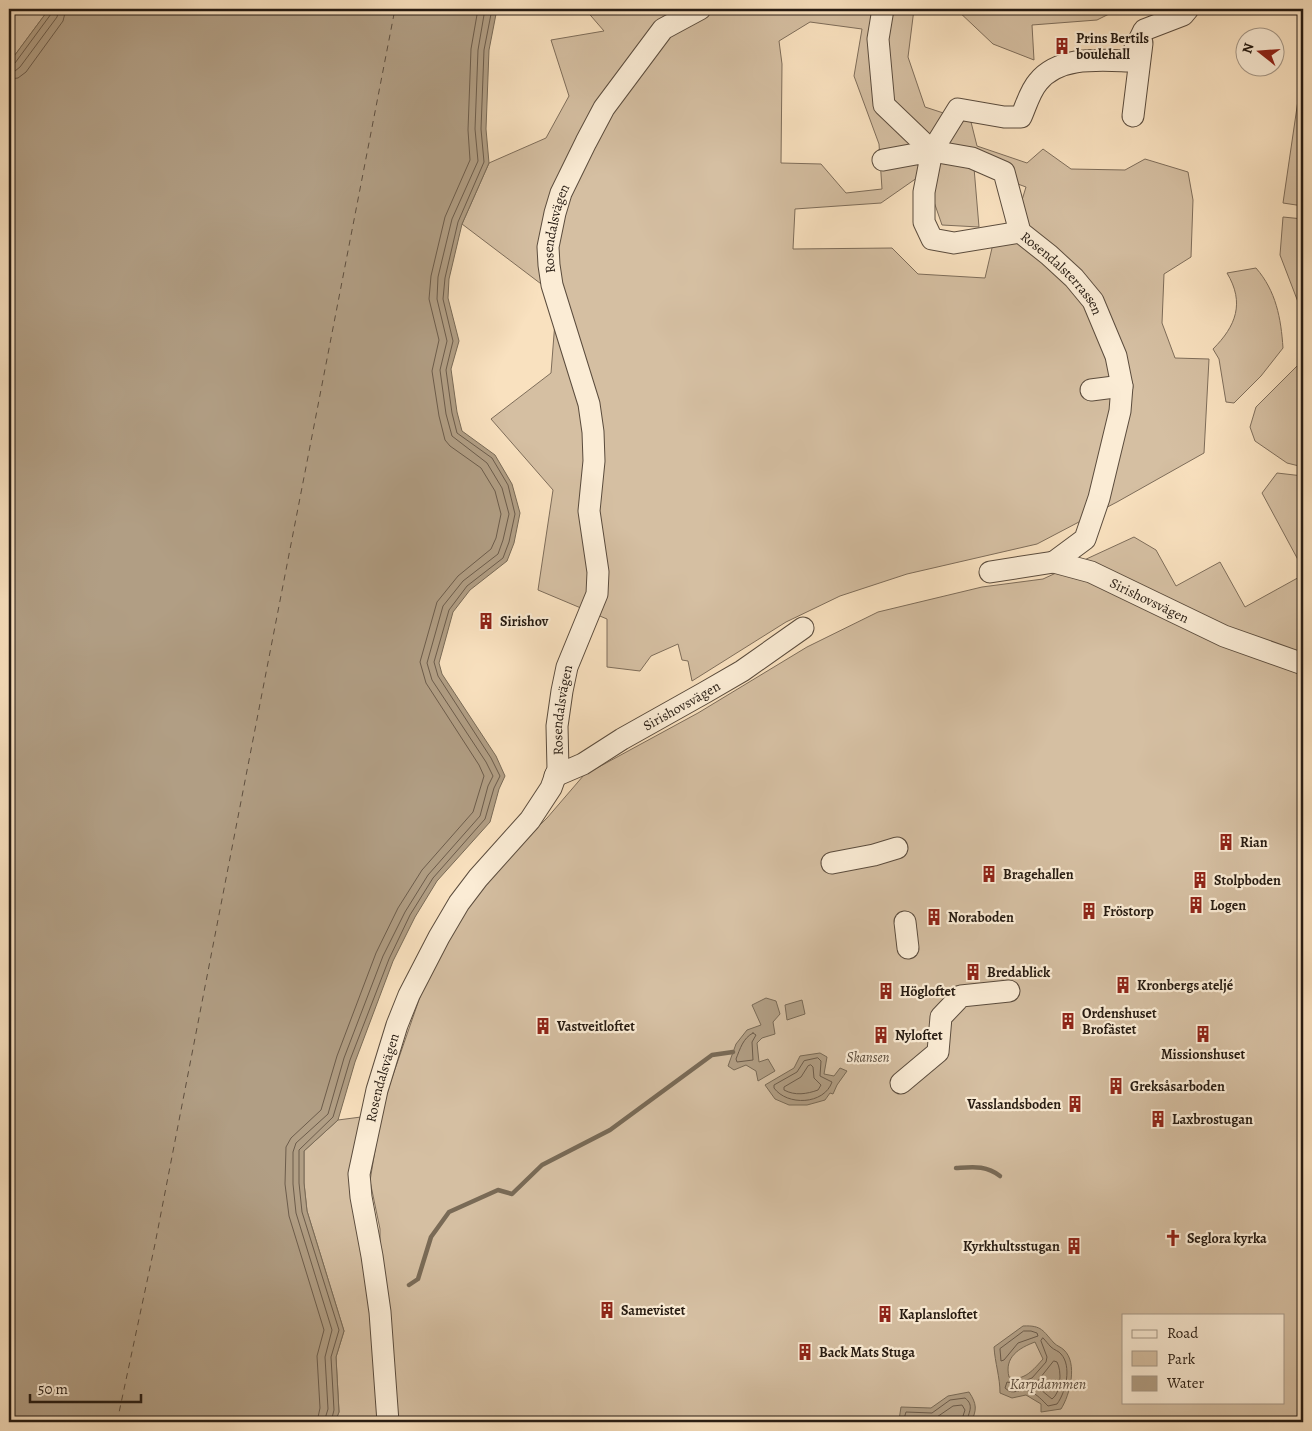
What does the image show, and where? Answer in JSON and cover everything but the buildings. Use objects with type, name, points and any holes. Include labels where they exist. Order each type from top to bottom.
[{"type":"street","name":"Rosendalsvägen","points":[[388,1422],[380,1312],[375,1273],[360,1197],[359,1174],[377,1090],[388,1050],[409,995],[439,936],[459,903],[478,878],[538,810],[551,788],[559,756],[557,726],[562,691],[574,649],[597,594],[598,576],[589,511],[594,461],[593,432],[589,404],[552,284],[548,247],[551,230],[561,193],[604,108],[663,29],[700,9]]},
{"type":"street","points":[[883,9],[878,39],[884,105],[932,150]]},
{"type":"street","points":[[1020,232],[954,242],[932,239],[924,222],[924,192],[932,150],[958,109],[1004,117],[1021,117],[1037,82],[1052,69],[1086,60],[1129,61],[1144,30],[1183,15],[1188,9]]},
{"type":"street","points":[[1133,116],[1144,30]]},
{"type":"street","points":[[883,160],[932,150]]},
{"type":"street","name":"Rosendalsterrassen","points":[[932,150],[972,158],[1004,172],[1020,232],[1074,278],[1093,301],[1116,356],[1122,386],[1120,411],[1099,498],[1085,539],[1054,562]]},
{"type":"street","points":[[1091,390],[1122,386]]},
{"type":"street","name":"Sirishovsvägen","points":[[990,572],[1054,562],[1091,572],[1224,636],[1303,664]]},
{"type":"street","name":"Sirishovsvägen","points":[[555,776],[583,764],[622,739],[742,671],[803,628]]},
{"type":"street","points":[[832,863],[874,855],[897,848]]},
{"type":"street","points":[[905,922],[908,948]]},
{"type":"street","points":[[901,1084],[938,1052],[941,1017],[960,996],[1009,991]]},
{"type":"green space","points":[[9,9],[49,9],[9,63]]},
{"type":"green space","points":[[585,9],[914,9],[908,57],[925,107],[971,122],[977,146],[1027,163],[1043,149],[1071,169],[1125,170],[1145,159],[1188,172],[1193,200],[1191,257],[1164,274],[1162,323],[1175,358],[1209,359],[1204,453],[1037,544],[907,574],[840,596],[786,622],[692,681],[688,661],[682,660],[678,644],[651,656],[640,671],[607,667],[607,619],[538,590],[553,490],[491,419],[551,373],[557,296],[462,224],[489,163],[546,138],[569,96],[551,40],[604,31]],"holes":[[[810,22],[862,29],[854,76],[879,144],[882,189],[846,193],[821,164],[781,163],[782,64],[779,41]],[[974,168],[1026,187],[1014,226],[992,248],[985,278],[918,274],[892,248],[793,249],[795,209],[881,203],[924,173],[942,225],[979,227]]]},
{"type":"green space","points":[[956,9],[1119,9],[1097,20],[1032,25],[1034,60],[993,44]]},
{"type":"green space","points":[[1303,66],[1303,206],[1283,203]]},
{"type":"green space","points":[[1283,217],[1303,219],[1303,315],[1280,255]]},
{"type":"green space","points":[[1256,268],[1273,296],[1281,326],[1283,348],[1261,376],[1234,403],[1226,402],[1219,359],[1213,349],[1232,323],[1237,304],[1233,284],[1227,273]]},
{"type":"green space","points":[[1303,360],[1303,467],[1287,463],[1255,441],[1250,427],[1256,407]]},
{"type":"green space","points":[[1277,473],[1303,476],[1303,569],[1262,493]]},
{"type":"green space","name":"Skansen","points":[[1134,537],[1156,550],[1176,586],[1220,562],[1245,607],[1303,575],[1303,1422],[397,1422],[380,1268],[380,1229],[370,1181],[380,1119],[386,1095],[430,968],[482,882],[547,818],[584,775],[698,713],[807,647],[878,612],[982,587],[1043,579]]},
{"type":"green space","points":[[361,1117],[379,1422],[335,1422],[339,1412],[336,1357],[344,1331],[307,1211],[304,1183],[304,1151],[338,1120]]},
{"type":"water","points":[[49,9],[497,9],[489,50],[486,129],[489,163],[462,224],[449,279],[448,298],[459,341],[451,369],[457,412],[462,431],[495,455],[512,484],[520,513],[514,543],[507,561],[470,590],[453,612],[439,663],[442,674],[496,756],[505,776],[499,789],[490,822],[437,881],[415,917],[393,961],[355,1062],[338,1120],[304,1151],[304,1183],[307,1211],[344,1331],[336,1357],[339,1412],[335,1422],[9,1422],[9,63]]},
{"type":"water","points":[[766,998],[776,1001],[780,1014],[773,1022],[775,1034],[762,1038],[757,1043],[759,1062],[768,1059],[775,1071],[758,1081],[756,1071],[746,1065],[734,1070],[728,1066],[736,1044],[747,1030],[761,1025],[752,1005]]},
{"type":"water","points":[[802,1000],[805,1014],[787,1020],[785,1005]]},
{"type":"water","points":[[820,1053],[827,1057],[824,1074],[834,1076],[840,1068],[847,1071],[833,1094],[830,1093],[825,1100],[807,1105],[789,1105],[775,1099],[765,1085],[794,1068],[800,1056]]},
{"type":"water","name":"Karpdammen","points":[[1023,1326],[1029,1326],[1042,1330],[1054,1343],[1064,1350],[1071,1363],[1072,1371],[1070,1388],[1061,1409],[1041,1412],[1041,1404],[1026,1395],[1012,1398],[1000,1393],[994,1347]],"holes":[[[1035,1342],[1043,1359],[1024,1376],[1019,1378],[1009,1377],[1008,1370],[1011,1359],[1023,1347]]]},
{"type":"water","points":[[969,1392],[974,1400],[975,1407],[971,1422],[887,1422],[899,1420],[901,1407],[931,1408],[948,1396]]},
{"type":"waterway","points":[[409,1285],[418,1279],[431,1237],[449,1212],[498,1190],[512,1194],[542,1165],[610,1130],[712,1055],[733,1052]]},
{"type":"waterway","points":[[956,1168],[984,1168],[1000,1176]]},
{"type":"ferry route","points":[[117,1422],[155,1244],[395,9]]},
{"type":"place","name":"Prins Bertils boulehall","points":[[1062,46]]},
{"type":"place","name":"Sirishov","points":[[486,621]]},
{"type":"place","name":"Rian","points":[[1226,842]]},
{"type":"place","name":"Bragehallen","points":[[989,874]]},
{"type":"place","name":"Stolpboden","points":[[1200,880]]},
{"type":"place","name":"Logen","points":[[1196,905]]},
{"type":"place","name":"Fröstorp","points":[[1089,911]]},
{"type":"place","name":"Noraboden","points":[[934,917]]},
{"type":"place","name":"Bredablick","points":[[973,972]]},
{"type":"place","name":"Kronbergs ateljé","points":[[1123,985]]},
{"type":"place","name":"Högloftet","points":[[886,991]]},
{"type":"place","name":"Ordenshuset Brofästet","points":[[1068,1021]]},
{"type":"place","name":"Vastveitloftet","points":[[543,1026]]},
{"type":"place","name":"Missionshuset","points":[[1203,1034]]},
{"type":"place","name":"Nyloftet","points":[[881,1035]]},
{"type":"place","name":"Greksåsarboden","points":[[1116,1086]]},
{"type":"place","name":"Vasslandsboden","points":[[1075,1104]]},
{"type":"place","name":"Laxbrostugan","points":[[1158,1119]]},
{"type":"place","name":"Seglora kyrka","points":[[1173,1238]]},
{"type":"place","name":"Kyrkhultsstugan","points":[[1074,1246]]},
{"type":"place","name":"Samevistet","points":[[607,1310]]},
{"type":"place","name":"Kaplansloftet","points":[[885,1314]]},
{"type":"place","name":"Back Mats Stuga","points":[[805,1352]]}]
